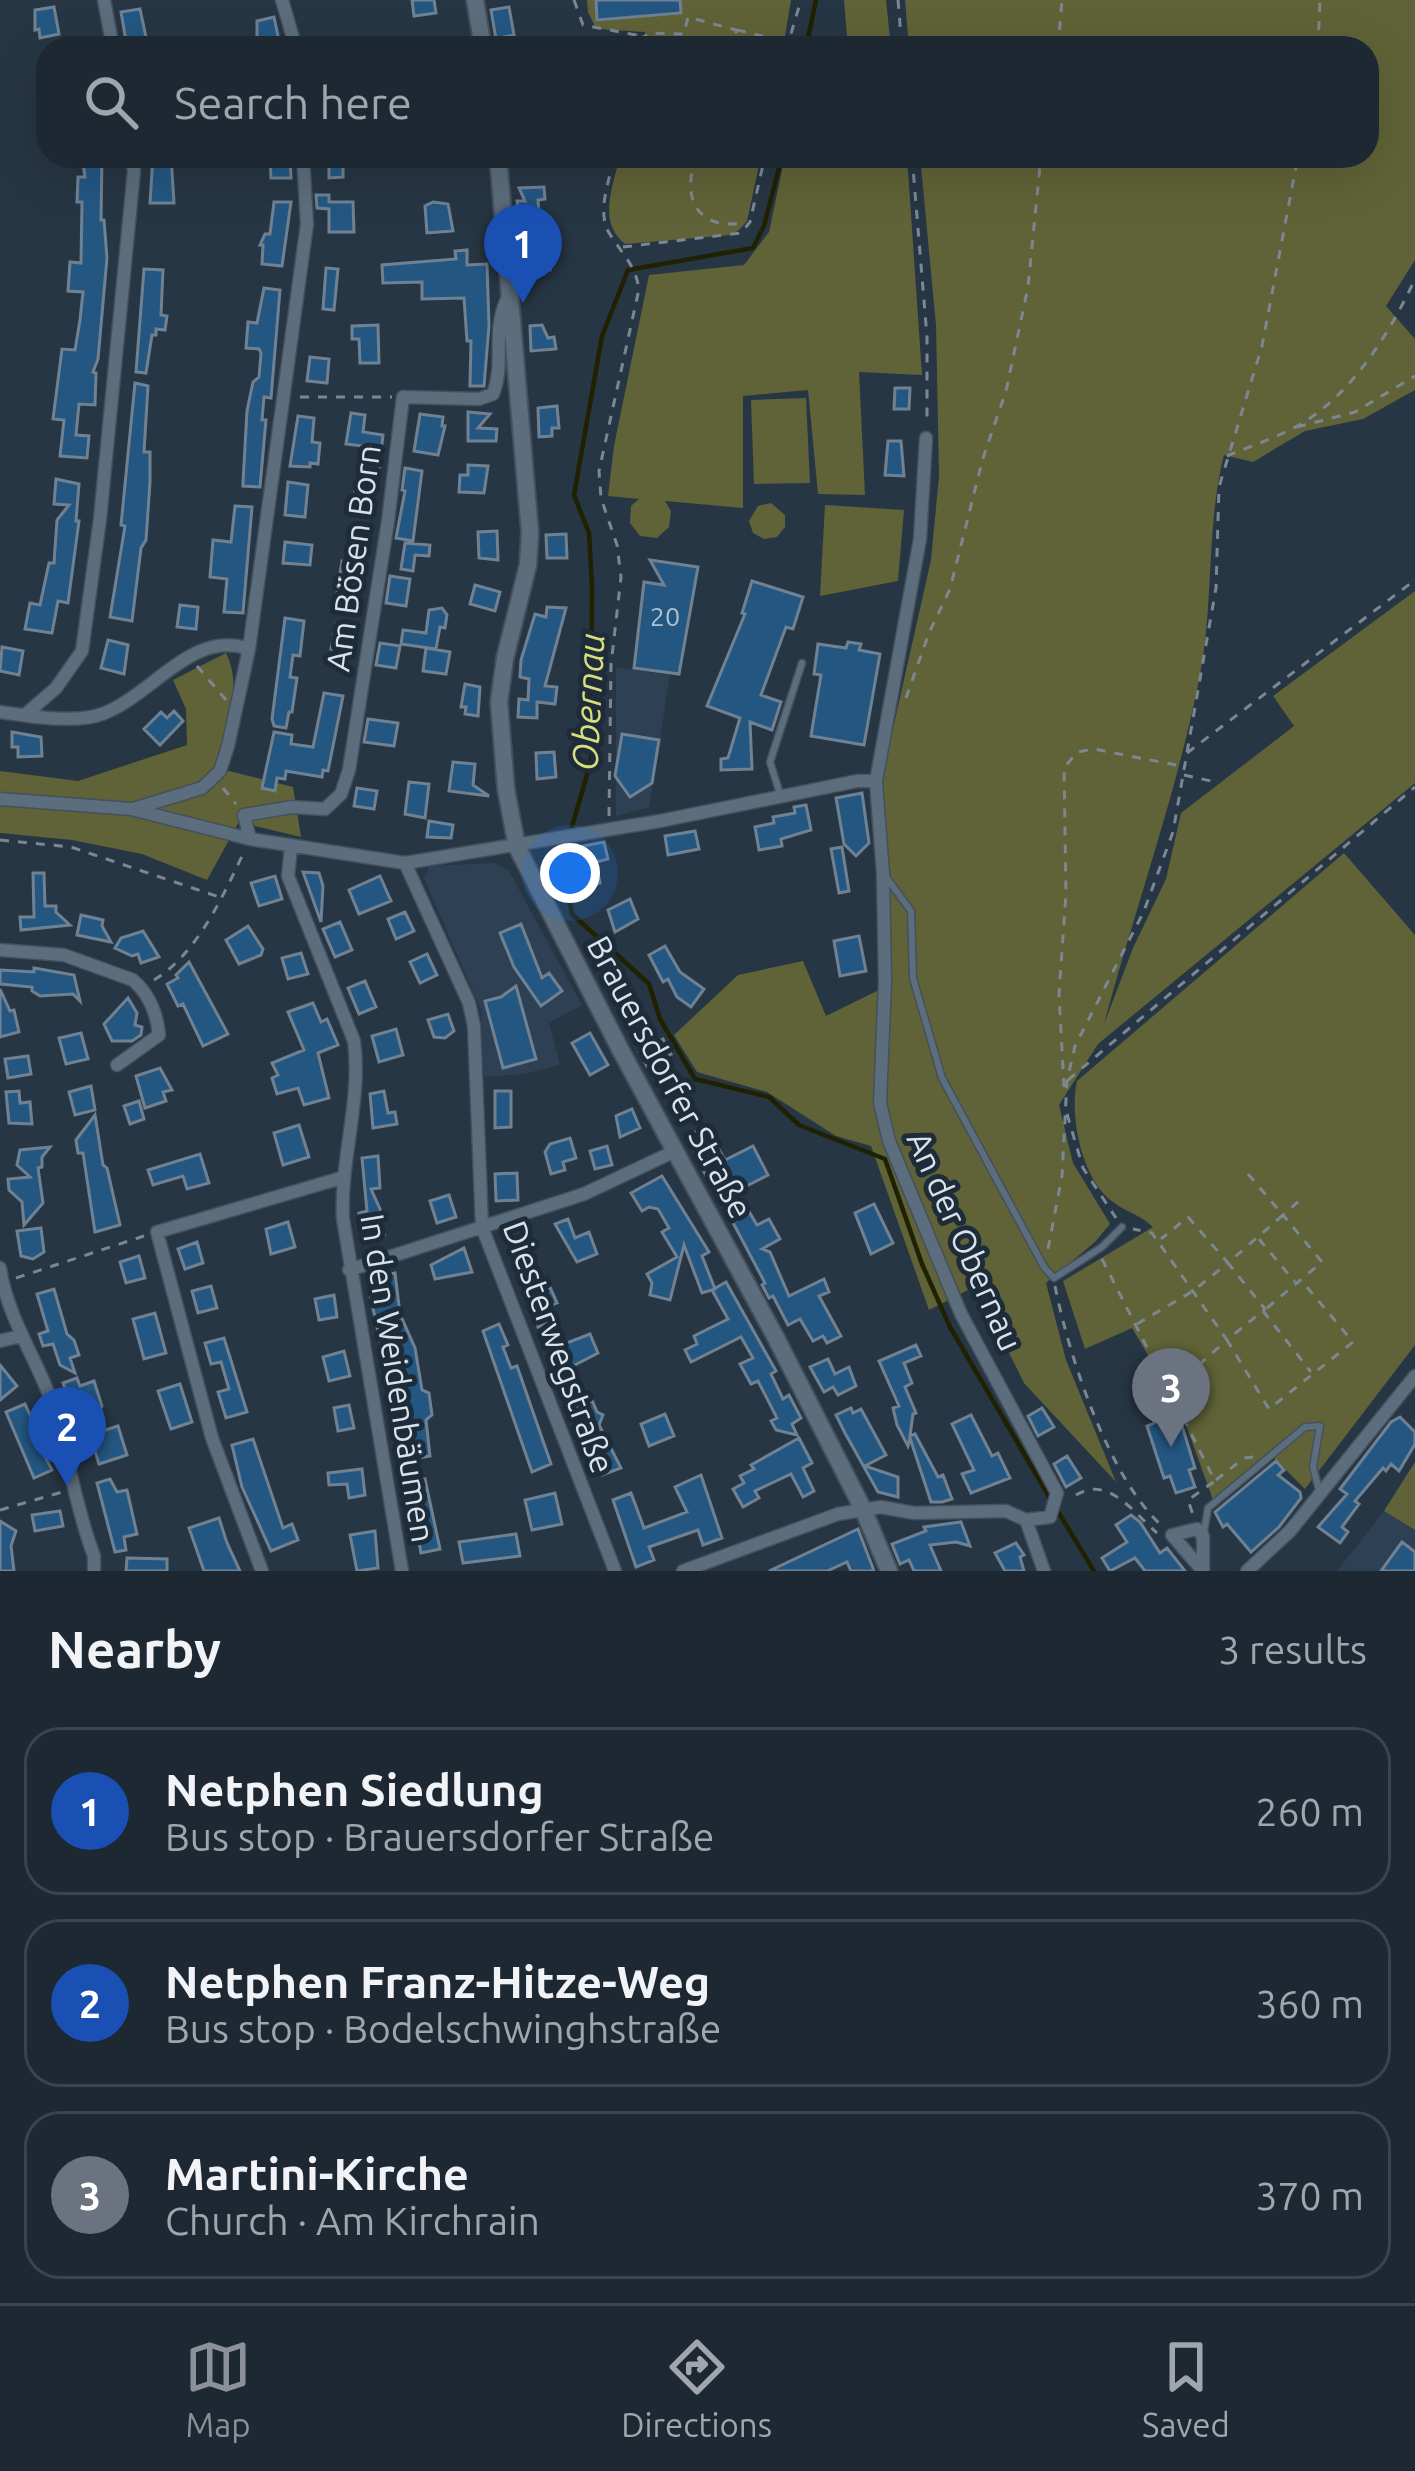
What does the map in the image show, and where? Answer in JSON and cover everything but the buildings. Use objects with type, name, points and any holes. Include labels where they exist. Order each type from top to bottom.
[{"type":"street","points":[[104,0],[111,36]]},
{"type":"street","points":[[282,0],[292,36]]},
{"type":"street","points":[[476,0],[482,36]]},
{"type":"street","points":[[26,714],[56,688],[82,650],[100,519],[134,168]]},
{"type":"street","points":[[131,809],[202,788],[215,776],[234,724],[286,397],[307,224],[304,168]]},
{"type":"street","name":"Brauersdorfer Straße","points":[[498,168],[530,532],[525,580],[499,702],[506,789],[517,847],[863,1509],[889,1571]]},
{"type":"street","points":[[403,397],[478,399],[493,394],[498,379],[498,315],[512,291]]},
{"type":"street","name":"Am Bösen Born","points":[[244,815],[292,807],[325,809],[340,794],[350,770],[403,397]]},
{"type":"street","name":"An der Obernau","points":[[683,1571],[863,1509],[1006,1511],[1026,1520],[1050,1516],[1056,1498],[1036,1451],[961,1314],[889,1141],[880,1103],[884,874],[876,781],[920,539],[926,438]]},
{"type":"street","points":[[0,712],[98,716],[150,688],[186,659],[229,642],[249,649]]},
{"type":"street","points":[[0,799],[131,809],[250,839],[405,863],[876,781]]},
{"type":"street","points":[[244,815],[250,839]]},
{"type":"street","name":"In den Weidenbäumen","points":[[292,847],[288,875],[354,1041],[357,1067],[341,1178],[350,1270],[403,1571]]},
{"type":"street","name":"Diesterwegstraße","points":[[405,863],[470,1003],[482,1227],[615,1571]]},
{"type":"street","points":[[0,950],[64,955],[133,980],[157,1015],[159,1036],[118,1065]]},
{"type":"street","points":[[350,1270],[584,1194],[675,1151]]},
{"type":"street","points":[[262,1571],[212,1438],[157,1232],[341,1178]]},
{"type":"street","points":[[1,1275],[21,1336],[34,1355],[77,1488],[94,1571]]},
{"type":"street","points":[[0,1341],[21,1336]]},
{"type":"street","points":[[1247,1571],[1290,1531],[1415,1376]]},
{"type":"street","points":[[1026,1520],[1044,1571]]},
{"type":"street","points":[[1197,1529],[1203,1536],[1203,1571],[1172,1535],[1197,1529]]},
{"type":"lane","points":[[781,796],[770,762],[802,663]]},
{"type":"lane","points":[[884,874],[911,911],[913,978],[942,1078],[1044,1267],[1054,1278],[1097,1251],[1122,1227]]},
{"type":"lane","points":[[1203,1536],[1208,1508],[1304,1427],[1320,1426],[1312,1467],[1322,1492]]},
{"type":"path","points":[[574,0],[584,26],[635,36]]},
{"type":"path","points":[[791,36],[801,0]]},
{"type":"path","points":[[898,0],[901,36]]},
{"type":"path","points":[[1059,36],[1062,0]]},
{"type":"path","points":[[1318,36],[1320,0]]},
{"type":"path","points":[[645,36],[684,34],[688,17],[757,36]]},
{"type":"path","points":[[736,30],[736,36]]},
{"type":"path","points":[[611,830],[611,665],[622,577],[601,498],[599,471],[638,299],[631,260],[606,227],[604,206],[612,168]]},
{"type":"path","points":[[692,168],[689,193],[700,211],[715,222],[747,226]]},
{"type":"path","points":[[622,247],[741,233],[762,168]]},
{"type":"path","points":[[913,168],[927,337],[926,438]]},
{"type":"path","points":[[899,715],[928,633],[950,589],[979,472],[1006,391],[1028,287],[1040,168]]},
{"type":"path","points":[[1044,1267],[1062,1176],[1066,1081],[1082,1030],[1131,939],[1173,832],[1216,588],[1216,507],[1226,457],[1262,346],[1296,168]]},
{"type":"path","points":[[1290,428],[1343,390],[1394,323],[1415,279]]},
{"type":"path","points":[[1226,457],[1290,428],[1355,412],[1415,376]]},
{"type":"path","points":[[286,397],[403,397]]},
{"type":"path","points":[[1185,754],[1415,580]]},
{"type":"path","points":[[186,659],[206,672],[228,703],[234,724]]},
{"type":"path","points":[[1183,766],[1094,749],[1077,752],[1064,768],[1066,893],[1059,1014],[1066,1099],[1077,1156],[1122,1227],[1152,1232],[1269,1409],[1353,1342],[1257,1237]]},
{"type":"path","points":[[1182,774],[1211,781]]},
{"type":"path","points":[[215,776],[244,815]]},
{"type":"path","points":[[1066,1081],[1415,787]]},
{"type":"path","points":[[141,988],[165,973],[222,898],[250,839]]},
{"type":"path","points":[[0,840],[71,848],[222,898]]},
{"type":"path","points":[[1166,1385],[1194,1370],[1322,1262],[1248,1174]]},
{"type":"path","points":[[1136,1325],[1192,1291],[1299,1202]]},
{"type":"path","points":[[1158,1241],[1188,1217],[1312,1374]]},
{"type":"path","points":[[1,1275],[157,1232]]},
{"type":"path","points":[[1097,1251],[1215,1481]]},
{"type":"path","points":[[1054,1278],[1090,1406],[1146,1511],[1172,1535]]},
{"type":"path","points":[[1189,1504],[1188,1500],[1244,1459],[1255,1456],[1261,1464]]},
{"type":"path","points":[[1076,1495],[1099,1486],[1162,1537],[1172,1535]]},
{"type":"path","points":[[0,1510],[77,1488]]},
{"type":"shaded area","points":[[616,667],[670,675],[649,807],[616,816]]},
{"type":"shaded area","points":[[494,863],[509,871],[582,1005],[549,1023],[560,1065],[484,1077],[481,1010],[424,878],[429,866]]},
{"type":"shaded area","points":[[1384,1511],[1415,1530],[1415,1571],[1337,1571]]},
{"type":"green space","points":[[587,0],[791,0],[785,36],[644,36],[645,32],[596,29]]},
{"type":"green space","points":[[844,0],[886,0],[890,36],[847,36]]},
{"type":"green space","points":[[905,0],[1415,0],[1415,260],[1386,306],[1415,339],[1415,390],[1363,419],[1305,431],[1253,462],[1224,455],[1191,719],[1104,1024],[1166,879],[1181,813],[1294,726],[1273,696],[1415,591],[1415,783],[1098,1044],[1059,1105],[1073,1163],[1110,1224],[1046,1283],[1066,1360],[1116,1482],[1024,1383],[976,1286],[929,1310],[871,1146],[836,1136],[767,1092],[697,1072],[674,1035],[738,975],[803,961],[826,1016],[879,990],[880,786],[931,560],[939,476],[936,325],[921,168],[1379,168],[1379,36],[908,36]]},
{"type":"green space","points":[[617,168],[758,168],[747,221],[730,235],[625,244],[611,225]]},
{"type":"green space","points":[[782,168],[908,168],[922,375],[859,372],[865,495],[818,494],[808,390],[743,396],[743,508],[665,501],[671,511],[669,527],[657,538],[640,536],[630,523],[631,506],[639,499],[608,496],[649,275],[744,265],[769,232]]},
{"type":"green space","points":[[806,398],[810,483],[754,484],[751,400]]},
{"type":"green space","points":[[771,503],[785,515],[785,527],[777,537],[764,539],[753,533],[749,521],[758,506]]},
{"type":"green space","points":[[825,505],[904,510],[898,581],[820,596]]},
{"type":"green space","points":[[226,653],[233,695],[221,769],[293,787],[301,837],[239,822],[207,880],[142,854],[72,840],[0,833],[0,771],[78,781],[187,745],[186,709],[173,680]]},
{"type":"green space","points":[[1344,853],[1415,935],[1415,1345],[1305,1489],[1270,1454],[1213,1500],[1181,1411],[1132,1328],[1085,1349],[1063,1281],[1153,1227],[1113,1202],[1093,1179],[1077,1129],[1077,1081]]},
{"type":"green space","points":[[1415,1462],[1415,1530],[1384,1511]]},
{"type":"waterway","name":"Obernau","points":[[808,36],[816,0]]},
{"type":"waterway","name":"Obernau","points":[[571,830],[591,761],[589,533],[574,495],[602,336],[628,270],[753,248],[764,226],[779,168]]},
{"type":"waterway","name":"Obernau","points":[[569,841],[564,873],[572,914],[649,984],[660,1019],[695,1079],[769,1097],[799,1125],[885,1159],[950,1327],[1051,1500]]},
{"type":"waterway","name":"Obernau","points":[[1057,1510],[1094,1571]]},
{"type":"place","name":"Netphen Siedlung","points":[[523,303]]},
{"type":"place","name":"Martini-Kirche","points":[[1171,1447]]},
{"type":"place","name":"Netphen Franz-Hitze-Weg","points":[[67,1486]]}]
